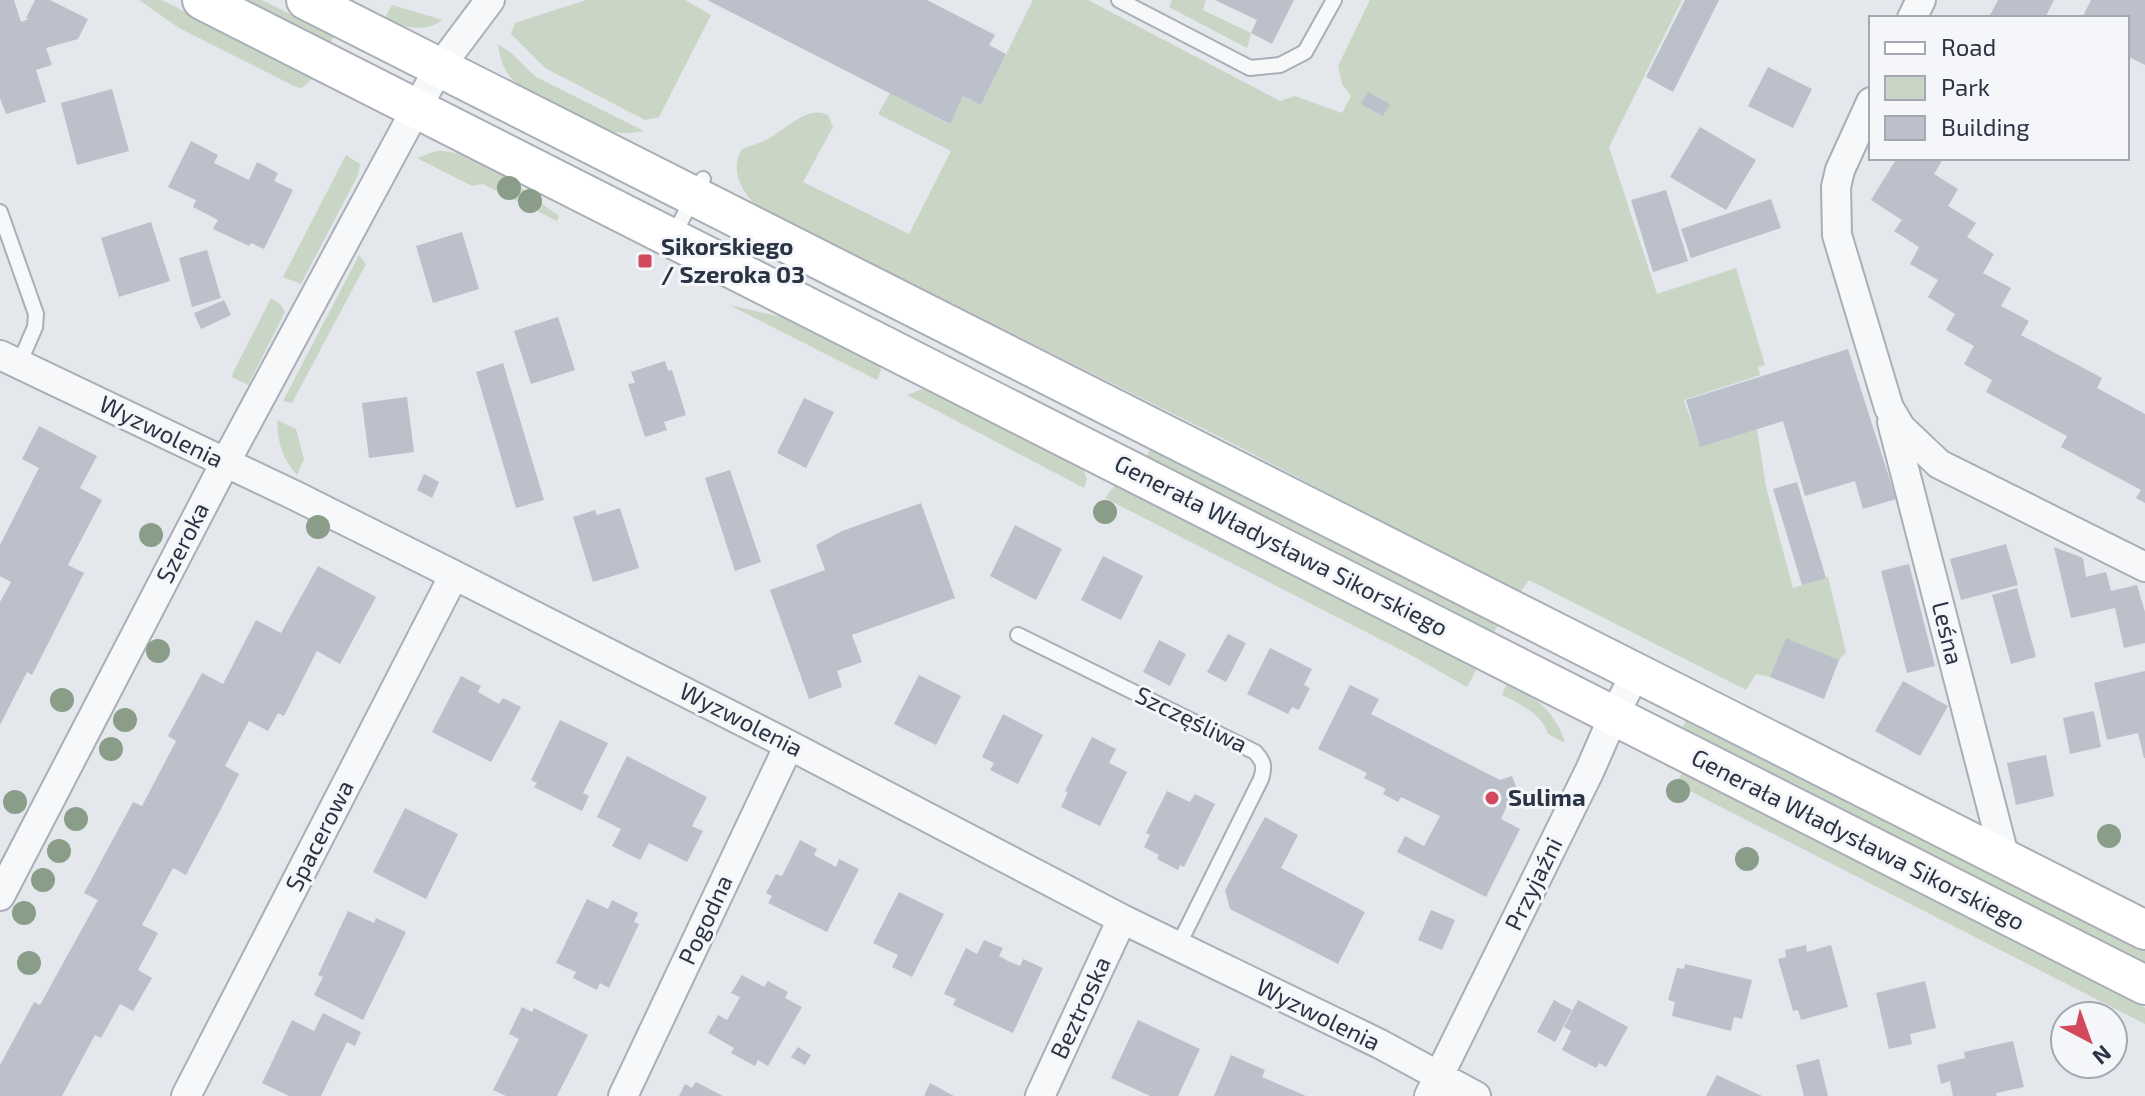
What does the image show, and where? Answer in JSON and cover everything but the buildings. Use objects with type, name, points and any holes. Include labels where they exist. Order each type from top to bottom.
[{"type":"main road","name":"Generała Władysława Sikorskiego","points":[[202,0],[2145,985]]},
{"type":"main road","name":"Generała Władysława Sikorskiego","points":[[306,0],[439,68],[698,187],[2145,930]]},
{"type":"street","points":[[416,109],[439,68],[490,0]]},
{"type":"street","name":"Leśna","points":[[1869,106],[1840,170],[1835,221],[1889,408],[2005,859]]},
{"type":"street","name":"Szeroka","points":[[0,896],[225,463],[416,109]]},
{"type":"street","name":"Wyzwolenia","points":[[10,359],[454,575],[1122,919],[1380,1044],[1433,1086],[1476,1096]]},
{"type":"street","name":"Leśna","points":[[1889,408],[1901,428],[1939,464],[2145,567]]},
{"type":"street","name":"Spacerowa","points":[[186,1096],[454,575]]},
{"type":"street","name":"Przyjaźni","points":[[1433,1086],[1637,671]]},
{"type":"street","name":"Pogodna","points":[[623,1096],[789,745]]},
{"type":"street","name":"Beztroska","points":[[1040,1096],[1122,919]]},
{"type":"lane","points":[[1119,0],[1250,68],[1280,65],[1305,52],[1334,0]]},
{"type":"lane","points":[[672,239],[698,187]]},
{"type":"lane","points":[[0,212],[36,314],[35,327],[10,359]]},
{"type":"lane","name":"Szczęśliwa","points":[[1018,635],[1255,752],[1262,759],[1261,779],[1178,946]]},
{"type":"green space","points":[[139,0],[162,0],[313,78],[302,88],[296,87],[179,28]]},
{"type":"green space","points":[[241,0],[262,0],[334,36],[330,45]]},
{"type":"green space","points":[[586,0],[685,0],[711,15],[659,117],[645,120],[545,68],[511,34],[515,23]]},
{"type":"green space","points":[[1033,0],[1088,0],[1280,101],[1295,96],[1342,113],[1351,96],[1342,84],[1338,66],[1370,0],[1682,0],[1609,147],[1657,294],[1736,268],[1765,365],[1758,367],[1760,375],[1684,400],[1700,446],[1757,429],[1766,487],[1793,588],[1828,577],[1846,652],[1839,660],[1786,638],[1770,677],[1756,674],[1746,690],[1529,580],[1520,593],[1224,439],[758,207],[747,195],[737,173],[742,149],[766,140],[804,116],[820,113],[828,115],[833,127],[803,182],[909,234],[951,151],[878,114],[890,93],[949,124],[963,96],[981,105]]},
{"type":"green space","points":[[1172,0],[1206,0],[1203,10],[1251,33],[1247,48],[1169,7]]},
{"type":"green space","points":[[392,5],[443,20],[421,28],[399,24],[385,18]]},
{"type":"green space","points":[[498,44],[536,77],[644,131],[612,132],[544,101],[519,86],[509,75]]},
{"type":"green space","points":[[436,151],[452,152],[484,165],[559,216],[557,221],[483,184],[472,186],[417,158]]},
{"type":"green space","points":[[346,155],[360,164],[358,175],[301,284],[283,277]]},
{"type":"green space","points":[[359,255],[366,264],[292,403],[283,401]]},
{"type":"green space","points":[[271,298],[285,312],[248,385],[232,377],[233,373]]},
{"type":"green space","points":[[729,305],[790,319],[876,361],[881,370],[877,380]]},
{"type":"green space","points":[[925,388],[1083,468],[1087,479],[1084,488],[907,395]]},
{"type":"green space","points":[[277,420],[296,429],[304,459],[297,475],[282,450]]},
{"type":"green space","points":[[1151,448],[1506,611],[1493,634],[1146,457]]},
{"type":"green space","points":[[1115,485],[1478,667],[1467,687],[1105,498]]},
{"type":"green space","points":[[1508,681],[1543,706],[1556,722],[1565,743],[1548,734],[1530,710],[1502,695]]},
{"type":"green space","points":[[1687,718],[2145,951],[2145,965],[1682,729]]},
{"type":"green space","points":[[1683,771],[2115,988],[2145,1008],[2145,1024],[2129,1016],[2129,1000],[2098,1000],[1676,784]]},
{"type":"place","name":"Sikorskiego / Szeroka 03","points":[[645,261]]},
{"type":"place","name":"Sulima","points":[[1492,798]]}]
